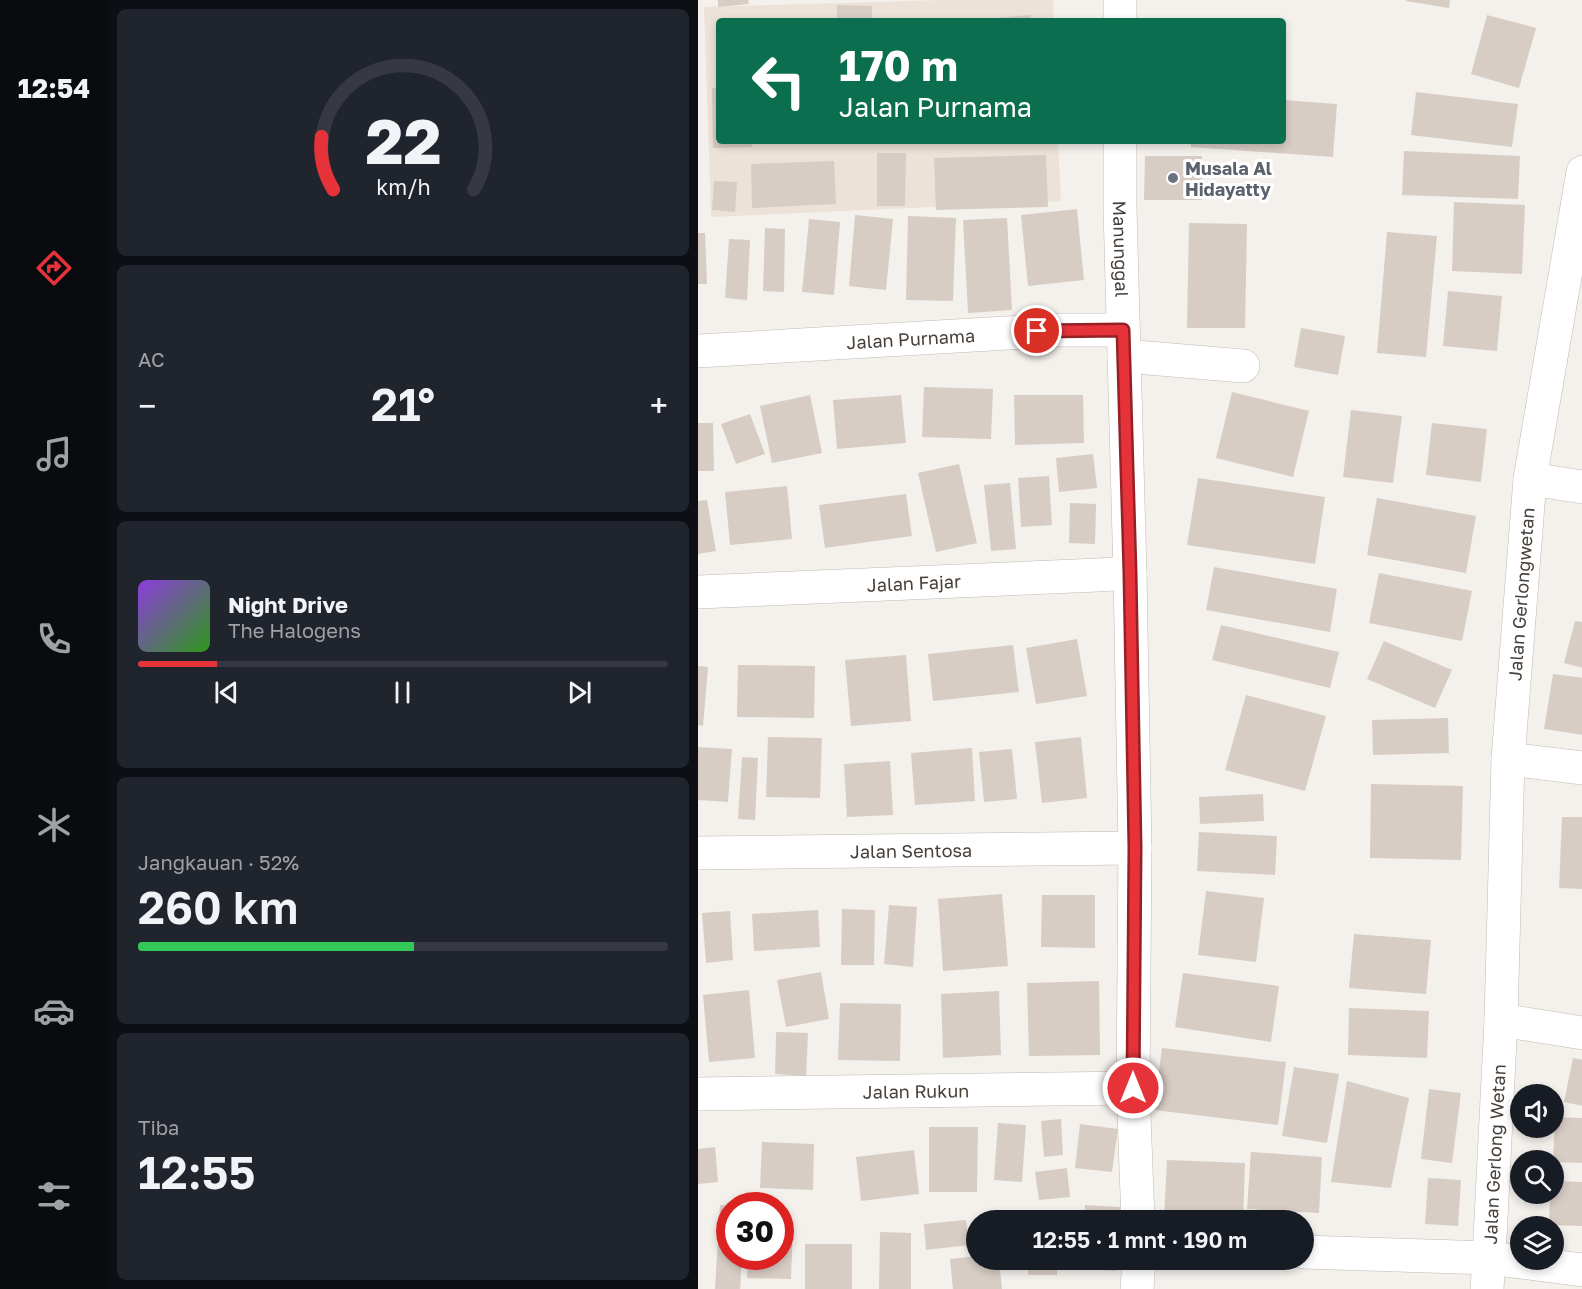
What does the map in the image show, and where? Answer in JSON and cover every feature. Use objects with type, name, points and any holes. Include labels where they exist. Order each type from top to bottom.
[{"type":"street","points":[[1120,0],[1120,18]]},
{"type":"street","name":"Manunggal","points":[[1120,144],[1130,573],[1130,848],[1133,1088],[1138,1210]]},
{"type":"street","name":"Jalan Gerlongwetan","points":[[1501,1020],[1508,759],[1530,479],[1582,184]]},
{"type":"street","name":"Jalan Purnama","points":[[698,351],[1059,330],[1243,366]]},
{"type":"street","points":[[1530,479],[1583,487]]},
{"type":"street","name":"Jalan Fajar","points":[[698,592],[1130,573]]},
{"type":"street","points":[[1508,759],[1583,768]]},
{"type":"street","name":"Jalan Sentosa","points":[[698,854],[1130,848]]},
{"type":"street","points":[[1501,1020],[1583,1033]]},
{"type":"street","name":"Jalan Gerlong Wetan","points":[[1488,1274],[1501,1020]]},
{"type":"street","name":"Jalan Rukun","points":[[698,1094],[1133,1088]]},
{"type":"street","points":[[1314,1253],[1488,1274],[1583,1270]]},
{"type":"street","points":[[1138,1289],[1139,1270]]},
{"type":"shaded area","points":[[944,0],[1053,0],[1054,18],[716,18],[716,144],[1058,144],[1061,201],[711,217],[704,7]]},
{"type":"building","points":[[718,0],[748,0],[749,4],[718,7]]},
{"type":"building","points":[[1406,0],[1450,0],[1449,8]]},
{"type":"building","points":[[837,5],[872,6],[872,18],[837,18]]},
{"type":"building","points":[[1031,15],[1031,18],[995,18]]},
{"type":"building","points":[[1487,15],[1536,28],[1519,88],[1471,74]]},
{"type":"building","points":[[712,88],[716,88],[716,144],[752,144],[752,147],[713,148]]},
{"type":"building","points":[[1416,92],[1518,104],[1512,147],[1411,135]]},
{"type":"building","points":[[1286,100],[1337,104],[1333,157],[1191,147],[1191,144],[1286,144]]},
{"type":"building","points":[[1404,151],[1520,156],[1518,199],[1402,195]]},
{"type":"building","points":[[877,153],[906,153],[905,206],[877,206]]},
{"type":"building","points":[[1046,155],[1048,207],[936,210],[934,158]]},
{"type":"building","name":"Musala Al Hidayatty","points":[[1145,156],[1202,156],[1202,200],[1144,200]]},
{"type":"building","points":[[834,161],[836,204],[752,208],[751,164]]},
{"type":"building","points":[[714,181],[737,182],[735,212],[712,210]]},
{"type":"building","points":[[1454,202],[1525,205],[1522,274],[1452,271]]},
{"type":"building","points":[[1077,209],[1084,280],[1028,286],[1021,215]]},
{"type":"building","points":[[855,215],[893,219],[886,290],[849,286]]},
{"type":"building","points":[[908,216],[956,218],[953,301],[906,300]]},
{"type":"building","points":[[1007,218],[1012,310],[968,313],[963,220]]},
{"type":"building","points":[[809,219],[840,222],[834,295],[802,292]]},
{"type":"building","points":[[1189,223],[1247,224],[1245,328],[1187,328]]},
{"type":"building","points":[[765,228],[785,229],[784,292],[763,291]]},
{"type":"building","points":[[1387,232],[1437,236],[1426,357],[1377,353]]},
{"type":"building","points":[[698,233],[705,233],[707,284],[698,284]]},
{"type":"building","points":[[729,239],[750,240],[747,300],[725,298]]},
{"type":"building","points":[[1448,291],[1502,296],[1497,351],[1443,346]]},
{"type":"building","points":[[1301,328],[1345,336],[1338,375],[1294,367]]},
{"type":"building","points":[[924,387],[993,389],[991,439],[922,437]]},
{"type":"building","points":[[1232,392],[1309,411],[1293,477],[1216,458]]},
{"type":"building","points":[[810,395],[822,453],[772,463],[760,406]]},
{"type":"building","points":[[901,395],[906,443],[837,449],[833,400]]},
{"type":"building","points":[[1014,395],[1083,395],[1084,443],[1015,445]]},
{"type":"building","points":[[1351,410],[1402,416],[1393,483],[1343,477]]},
{"type":"building","points":[[750,414],[765,454],[736,464],[721,424]]},
{"type":"building","points":[[698,423],[713,423],[714,471],[698,471]]},
{"type":"building","points":[[1432,423],[1487,429],[1481,482],[1426,475]]},
{"type":"building","points":[[1093,454],[1097,488],[1059,492],[1056,458]]},
{"type":"building","points":[[959,464],[977,543],[936,552],[918,473]]},
{"type":"building","points":[[1049,476],[1052,525],[1021,527],[1018,478]]},
{"type":"building","points":[[1198,478],[1325,497],[1315,564],[1187,545]]},
{"type":"building","points":[[1010,483],[1016,549],[991,551],[984,485]]},
{"type":"building","points":[[787,486],[792,539],[730,545],[725,492]]},
{"type":"building","points":[[906,494],[912,536],[825,548],[819,505]]},
{"type":"building","points":[[1377,498],[1476,516],[1466,573],[1367,555]]},
{"type":"building","points":[[707,500],[716,551],[698,554],[698,501]]},
{"type":"building","points":[[1070,503],[1096,504],[1095,544],[1069,543]]},
{"type":"building","points":[[1214,567],[1337,589],[1330,632],[1206,610]]},
{"type":"building","points":[[1379,573],[1472,591],[1462,641],[1369,623]]},
{"type":"building","points":[[1575,621],[1583,622],[1583,668],[1564,663]]},
{"type":"building","points":[[1221,625],[1339,652],[1330,688],[1212,660]]},
{"type":"building","points":[[1077,639],[1087,696],[1036,704],[1026,648]]},
{"type":"building","points":[[1384,641],[1452,670],[1435,708],[1367,679]]},
{"type":"building","points":[[1013,645],[1019,692],[933,701],[928,654]]},
{"type":"building","points":[[906,655],[911,721],[851,726],[845,660]]},
{"type":"building","points":[[738,665],[815,666],[814,718],[737,717]]},
{"type":"building","points":[[698,666],[708,667],[703,726],[698,725]]},
{"type":"building","points":[[1553,674],[1583,678],[1583,735],[1544,729]]},
{"type":"building","points":[[1246,695],[1326,716],[1305,791],[1225,770]]},
{"type":"building","points":[[1448,718],[1449,753],[1373,755],[1372,720]]},
{"type":"building","points":[[768,737],[822,738],[820,798],[766,797]]},
{"type":"building","points":[[1081,737],[1087,798],[1042,803],[1035,742]]},
{"type":"building","points":[[698,747],[732,749],[728,802],[698,800]]},
{"type":"building","points":[[972,748],[975,801],[915,805],[911,753]]},
{"type":"building","points":[[1012,749],[1017,799],[984,802],[979,752]]},
{"type":"building","points":[[742,757],[758,758],[755,820],[738,819]]},
{"type":"building","points":[[890,761],[893,815],[847,817],[844,764]]},
{"type":"building","points":[[1371,784],[1463,786],[1461,860],[1370,858]]},
{"type":"building","points":[[1263,794],[1264,821],[1200,824],[1199,797]]},
{"type":"building","points":[[1562,817],[1583,817],[1583,889],[1559,888]]},
{"type":"building","points":[[1199,832],[1277,836],[1275,875],[1197,871]]},
{"type":"building","points":[[1206,891],[1264,898],[1256,962],[1198,955]]},
{"type":"building","points":[[1002,894],[1008,966],[943,971],[938,899]]},
{"type":"building","points":[[1042,895],[1095,895],[1095,948],[1041,947]]},
{"type":"building","points":[[889,905],[917,907],[913,967],[884,964]]},
{"type":"building","points":[[842,909],[875,910],[874,965],[841,965]]},
{"type":"building","points":[[818,910],[820,947],[754,951],[752,914]]},
{"type":"building","points":[[730,911],[733,960],[706,963],[702,913]]},
{"type":"building","points":[[1354,934],[1431,940],[1426,994],[1349,988]]},
{"type":"building","points":[[821,972],[829,1019],[786,1027],[777,980]]},
{"type":"building","points":[[1183,973],[1279,986],[1271,1042],[1175,1027]]},
{"type":"building","points":[[1099,981],[1100,1055],[1029,1056],[1027,983]]},
{"type":"building","points":[[749,990],[755,1058],[709,1062],[703,995]]},
{"type":"building","points":[[999,991],[1001,1055],[943,1058],[941,994]]},
{"type":"building","points":[[840,1003],[901,1004],[900,1061],[838,1060]]},
{"type":"building","points":[[1349,1008],[1429,1011],[1427,1058],[1348,1055]]},
{"type":"building","points":[[776,1032],[808,1033],[806,1076],[775,1074]]},
{"type":"building","points":[[1162,1048],[1286,1062],[1278,1125],[1154,1110]]},
{"type":"building","points":[[1573,1058],[1583,1060],[1583,1106],[1564,1102]]},
{"type":"building","points":[[1294,1067],[1339,1074],[1327,1143],[1282,1136]]},
{"type":"building","points":[[1347,1081],[1409,1098],[1391,1188],[1331,1182]]},
{"type":"building","points":[[1429,1089],[1461,1093],[1452,1163],[1421,1159]]},
{"type":"building","points":[[1564,1117],[1583,1118],[1583,1163],[1564,1162],[1564,1150],[1554,1150],[1554,1138],[1564,1138]]},
{"type":"building","points":[[1061,1119],[1063,1155],[1044,1157],[1041,1121]]},
{"type":"building","points":[[998,1123],[1026,1125],[1022,1182],[994,1180]]},
{"type":"building","points":[[1080,1124],[1118,1129],[1112,1172],[1075,1168]]},
{"type":"building","points":[[929,1127],[978,1127],[977,1192],[929,1192]]},
{"type":"building","points":[[762,1142],[814,1144],[813,1190],[760,1188]]},
{"type":"building","points":[[715,1147],[718,1182],[698,1184],[698,1149]]},
{"type":"building","points":[[914,1150],[919,1194],[861,1201],[856,1157]]},
{"type":"building","points":[[1251,1152],[1322,1157],[1319,1213],[1314,1213],[1314,1210],[1247,1209]]},
{"type":"building","points":[[1167,1160],[1245,1163],[1243,1210],[1164,1210]]},
{"type":"building","points":[[1067,1168],[1070,1197],[1039,1200],[1035,1172]]},
{"type":"building","points":[[1428,1178],[1461,1180],[1458,1226],[1425,1224]]},
{"type":"building","points":[[1564,1181],[1583,1182],[1583,1226],[1564,1225],[1564,1216],[1549,1216],[1550,1204],[1564,1204]]},
{"type":"building","points":[[1085,1205],[1120,1207],[1120,1210],[1085,1210]]},
{"type":"building","points":[[966,1220],[966,1245],[926,1250],[924,1224]]},
{"type":"building","points":[[880,1232],[911,1233],[911,1289],[879,1289]]},
{"type":"building","points":[[805,1244],[852,1244],[852,1289],[805,1289]]},
{"type":"building","points":[[966,1257],[966,1270],[1000,1270],[1002,1289],[953,1289],[950,1259]]},
{"type":"building","points":[[716,1270],[741,1270],[740,1289],[715,1289]]},
{"type":"building","points":[[747,1270],[791,1270],[791,1279],[747,1278]]},
{"type":"building","points":[[1028,1270],[1057,1270],[1057,1275],[1028,1275]]},
{"type":"place","name":"Musala Al Hidayatty","points":[[1173,178]]},
{"type":"route","points":[[1037,331],[1123,330],[1135,848],[1133,1088]]}]
